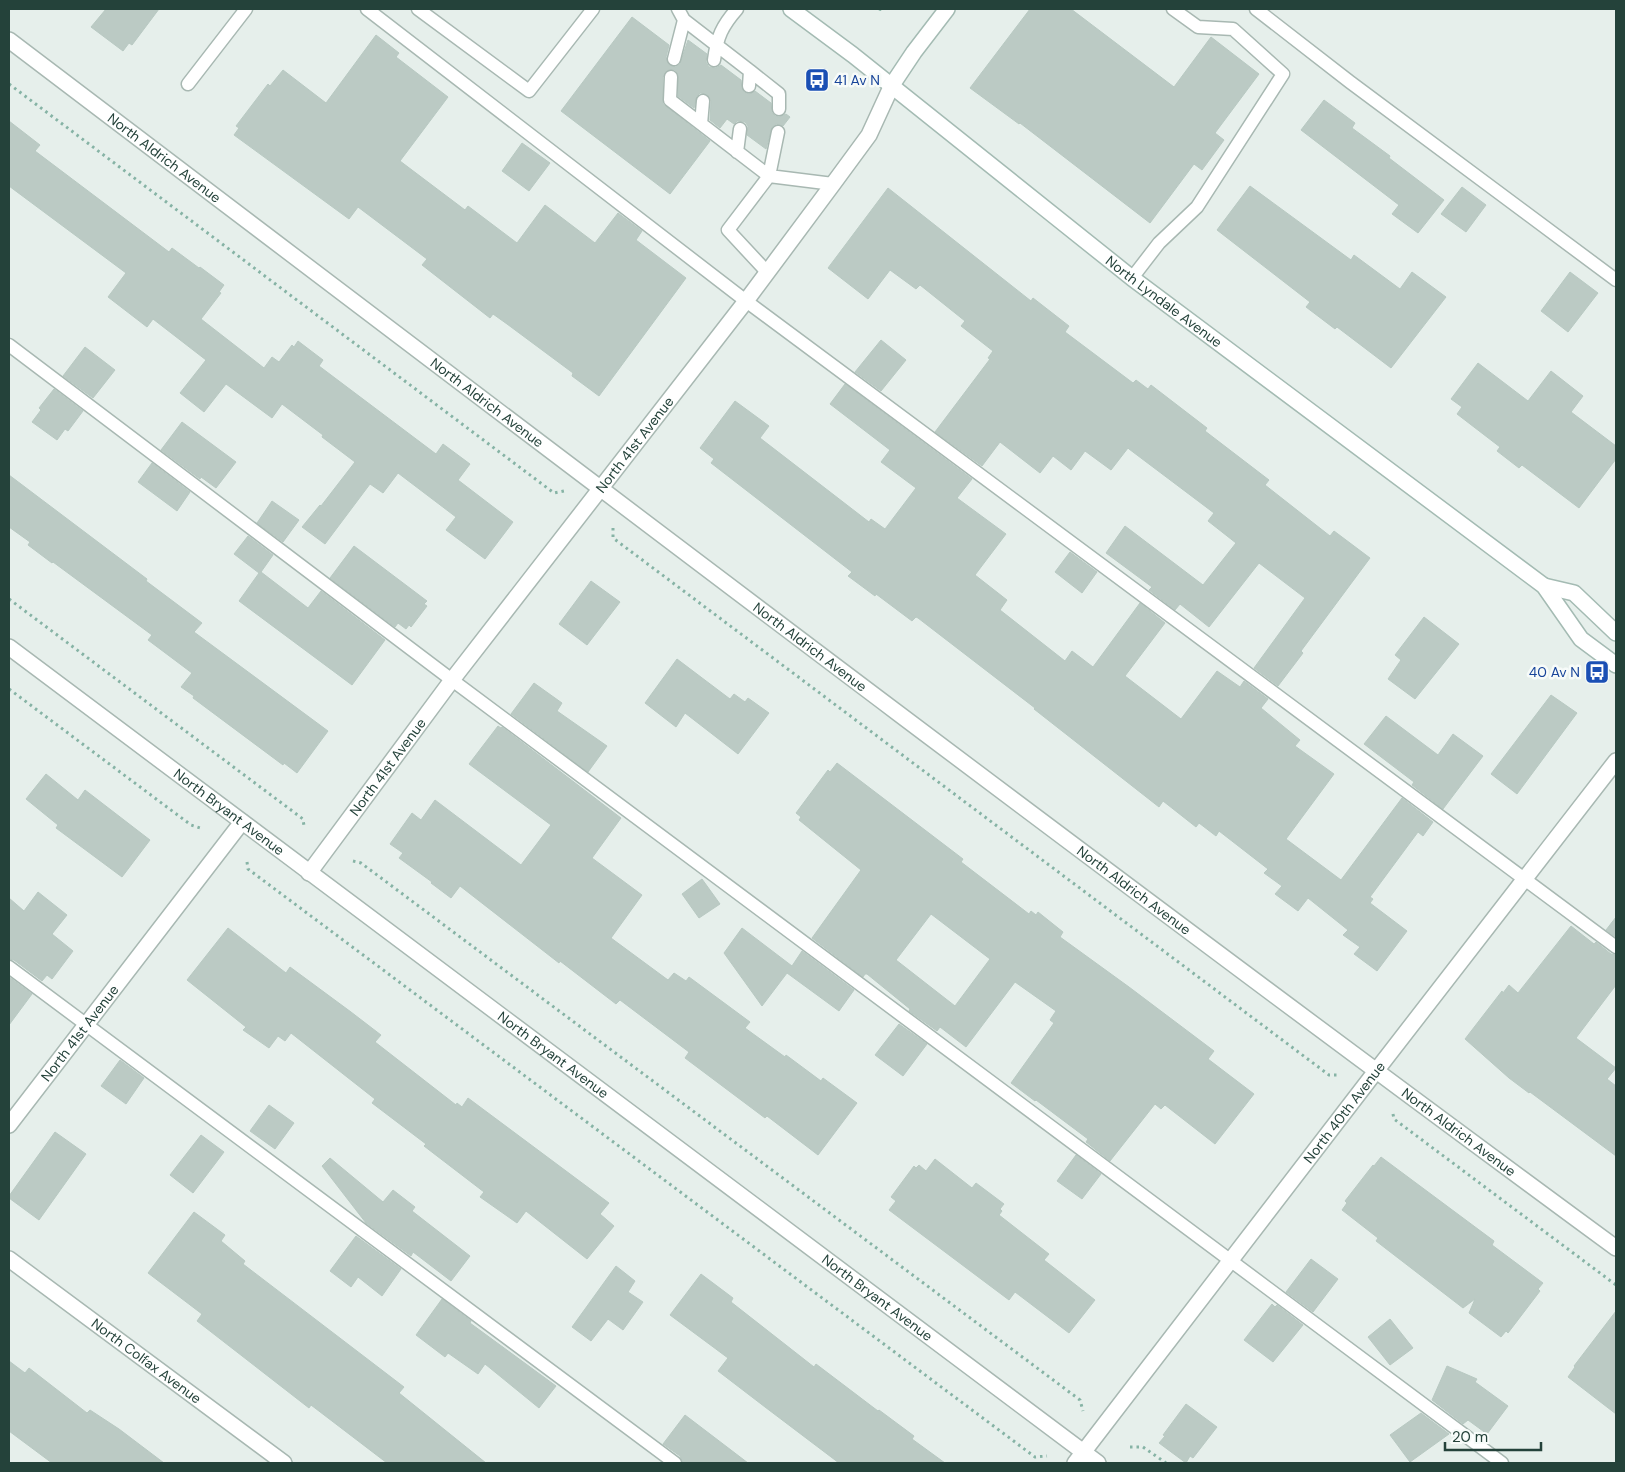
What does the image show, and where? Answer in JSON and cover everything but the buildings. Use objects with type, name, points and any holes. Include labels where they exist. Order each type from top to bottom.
[{"type":"street","name":"North Lyndale Avenue","points":[[791,9],[892,85],[1132,278],[1544,586],[1581,639],[1616,665]]},
{"type":"street","name":"North 41st Avenue","points":[[309,873],[452,680],[746,301],[833,184],[869,135],[892,85],[914,52],[947,9]]},
{"type":"street","name":"North Aldrich Avenue","points":[[9,40],[600,488],[1376,1071],[1616,1248]]},
{"type":"street","name":"North Lyndale Avenue","points":[[1544,586],[1574,593],[1616,633]]},
{"type":"street","name":"North Bryant Avenue","points":[[9,647],[1079,1458],[1098,1463]]},
{"type":"street","name":"North 40th Avenue","points":[[1079,1458],[1616,761]]},
{"type":"street","name":"North 41st Avenue","points":[[9,1125],[242,822]]},
{"type":"street","name":"North Colfax Avenue","points":[[9,1259],[284,1463]]},
{"type":"lane","points":[[188,84],[246,9]]},
{"type":"lane","points":[[367,9],[746,301],[1616,947]]},
{"type":"lane","points":[[418,9],[529,91],[593,9]]},
{"type":"lane","points":[[714,60],[716,44],[723,26],[737,9]]},
{"type":"lane","points":[[1132,278],[1159,243],[1197,208],[1283,74],[1233,29],[1198,28],[1173,9]]},
{"type":"lane","points":[[1256,9],[1350,82],[1616,280]]},
{"type":"lane","points":[[681,14],[780,94],[779,109]]},
{"type":"lane","points":[[674,59],[681,14]]},
{"type":"lane","points":[[749,86],[750,70]]},
{"type":"lane","points":[[671,77],[670,100],[769,176],[833,184]]},
{"type":"lane","points":[[701,124],[703,101]]},
{"type":"lane","points":[[737,152],[740,129]]},
{"type":"lane","points":[[767,272],[728,230],[769,176],[778,132]]},
{"type":"lane","points":[[9,345],[452,680],[1502,1463]]},
{"type":"lane","points":[[9,967],[675,1463]]},
{"type":"path","points":[[879,9],[885,9]]},
{"type":"path","points":[[9,84],[554,493],[564,491]]},
{"type":"path","points":[[612,527],[613,538],[1329,1075],[1342,1075]]},
{"type":"path","points":[[9,599],[303,819],[304,826]]},
{"type":"path","points":[[9,689],[190,825],[200,828]]},
{"type":"path","points":[[353,861],[361,863],[1080,1400],[1083,1410]]},
{"type":"path","points":[[247,862],[248,869],[1035,1458],[1048,1456]]},
{"type":"path","points":[[1391,1110],[1394,1119],[1616,1285]]},
{"type":"path","points":[[1130,1447],[1143,1446],[1166,1463]]},
{"type":"place","name":"41 Av N","points":[[817,80]]},
{"type":"place","name":"40 Av N","points":[[1597,672]]}]
